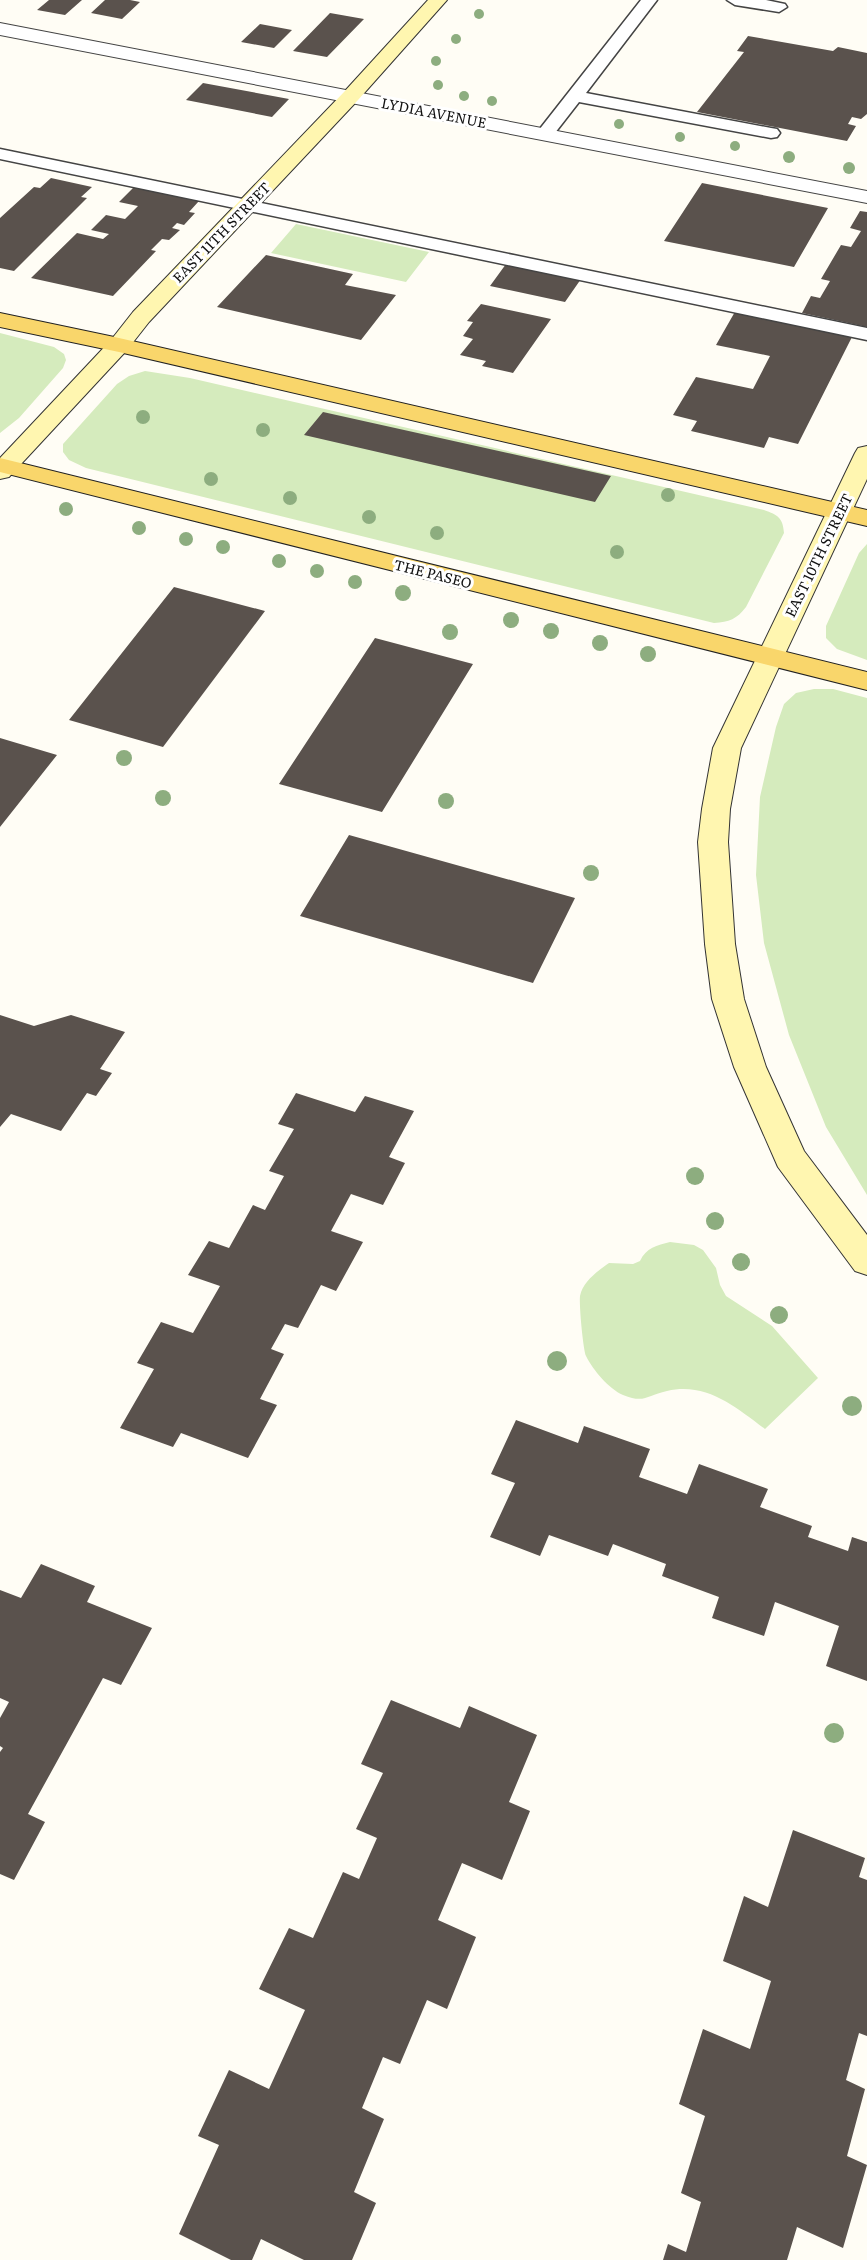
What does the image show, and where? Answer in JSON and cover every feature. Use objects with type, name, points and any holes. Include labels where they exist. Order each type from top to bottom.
[{"type":"main road","name":"EAST 11TH STREET","points":[[2,468],[119,345],[141,316],[351,96],[438,0]]},
{"type":"main road","points":[[0,320],[119,345],[867,518]]},
{"type":"main road","name":"EAST 10TH STREET","points":[[867,453],[768,657],[727,748],[716,809],[713,842],[720,944],[728,999],[750,1067],[790,1158],[867,1261]]},
{"type":"main road","name":"THE PASEO","points":[[2,468],[867,681]]},
{"type":"street","name":"LYDIA AVENUE","points":[[0,29],[867,197]]},
{"type":"lane","points":[[545,134],[650,0]]},
{"type":"lane","points":[[735,0],[778,7]]},
{"type":"lane","points":[[575,96],[771,133]]},
{"type":"lane","points":[[0,154],[867,334]]},
{"type":"green space","points":[[296,224],[429,252],[406,282],[271,253]]},
{"type":"green space","points":[[0,333],[54,347],[64,354],[66,360],[63,368],[19,418],[0,433]]},
{"type":"green space","points":[[145,371],[190,378],[764,510],[779,518],[784,533],[746,607],[732,619],[714,623],[86,468],[69,460],[63,452],[63,444],[117,384],[129,376]]},
{"type":"green space","points":[[867,544],[867,660],[837,649],[826,638],[826,626],[859,553]]},
{"type":"green space","points":[[814,689],[833,689],[867,698],[867,1195],[826,1127],[789,1035],[764,943],[756,875],[760,797],[776,727],[784,704],[796,693]]},
{"type":"green space","points":[[670,1242],[694,1245],[703,1250],[716,1268],[720,1285],[726,1296],[772,1326],[818,1378],[765,1429],[720,1398],[695,1390],[681,1389],[641,1399],[630,1398],[612,1388],[586,1356],[580,1296],[588,1281],[609,1263],[633,1264],[640,1261],[652,1248]]},
{"type":"building","points":[[49,0],[82,0],[65,15],[37,10]]},
{"type":"building","points":[[105,0],[140,2],[122,19],[91,13]]},
{"type":"building","points":[[330,13],[364,19],[327,57],[293,51]]},
{"type":"building","points":[[260,24],[292,30],[274,48],[241,42]]},
{"type":"building","points":[[748,36],[833,51],[838,47],[867,53],[867,114],[861,119],[852,117],[848,124],[856,126],[847,141],[697,112],[744,52],[737,51]]},
{"type":"building","points":[[203,83],[289,99],[272,117],[186,100]]},
{"type":"building","points":[[51,178],[92,187],[81,197],[87,198],[14,271],[0,268],[0,218],[34,187],[40,188]]},
{"type":"building","points":[[702,183],[828,208],[794,267],[664,241]]},
{"type":"building","points":[[134,187],[199,201],[189,212],[195,213],[184,225],[177,223],[172,228],[180,230],[169,240],[162,239],[151,250],[156,251],[113,296],[31,278],[77,233],[103,239],[109,234],[91,230],[106,215],[125,219],[138,206],[119,202]]},
{"type":"building","points":[[860,211],[867,212],[867,327],[802,313],[811,296],[820,298],[830,281],[821,279],[841,245],[851,247],[861,231],[850,228]]},
{"type":"building","points":[[266,255],[353,274],[345,285],[396,295],[361,340],[217,307]]},
{"type":"building","points":[[506,264],[581,279],[565,302],[490,286]]},
{"type":"building","points":[[481,304],[551,319],[513,373],[482,366],[486,361],[460,355],[473,339],[463,336],[473,322],[467,321]]},
{"type":"building","points":[[736,310],[853,335],[798,444],[769,437],[764,448],[691,431],[697,421],[673,415],[696,377],[753,389],[770,356],[716,345]]},
{"type":"building","points":[[323,412],[611,476],[595,502],[304,435]]},
{"type":"building","points":[[174,587],[265,611],[163,747],[69,720]]},
{"type":"building","points":[[375,638],[473,664],[382,812],[279,784]]},
{"type":"building","points":[[0,738],[57,755],[0,827]]},
{"type":"building","points":[[349,835],[575,898],[533,983],[300,916]]},
{"type":"building","points":[[0,1015],[34,1026],[71,1015],[125,1032],[100,1069],[112,1073],[96,1096],[87,1093],[61,1131],[11,1114],[0,1127]]},
{"type":"building","points":[[296,1093],[355,1112],[365,1096],[414,1111],[389,1157],[405,1163],[383,1205],[351,1194],[331,1231],[363,1242],[336,1291],[321,1285],[298,1328],[285,1324],[271,1349],[284,1354],[260,1399],[277,1405],[248,1458],[181,1433],[173,1447],[120,1428],[154,1369],[137,1363],[161,1322],[193,1333],[220,1286],[188,1275],[209,1241],[229,1248],[253,1205],[265,1210],[284,1176],[269,1171],[294,1129],[278,1124]]},
{"type":"building","points":[[516,1420],[578,1443],[584,1426],[650,1449],[639,1477],[687,1494],[699,1464],[768,1489],[760,1507],[812,1526],[808,1537],[848,1551],[852,1537],[867,1542],[867,1681],[826,1666],[839,1626],[775,1602],[764,1636],[712,1618],[719,1597],[662,1576],[666,1564],[613,1544],[608,1556],[549,1535],[540,1556],[490,1537],[515,1483],[491,1474]]},
{"type":"building","points":[[41,1564],[95,1586],[87,1602],[152,1628],[121,1685],[103,1678],[28,1814],[45,1822],[14,1880],[0,1874],[0,1752],[3,1748],[0,1746],[0,1718],[9,1702],[0,1698],[0,1590],[21,1598]]},
{"type":"building","points":[[391,1700],[460,1728],[469,1706],[537,1735],[509,1802],[530,1811],[502,1880],[462,1863],[438,1920],[476,1937],[447,2009],[427,2000],[400,2064],[383,2057],[362,2108],[384,2119],[354,2192],[376,2203],[352,2260],[304,2260],[261,2239],[252,2260],[231,2260],[179,2234],[219,2145],[198,2136],[229,2070],[269,2089],[305,2010],[259,1989],[289,1928],[313,1938],[343,1872],[359,1879],[377,1838],[356,1829],[383,1773],[361,1764]]},
{"type":"building","points":[[793,1830],[865,1858],[859,1877],[867,1880],[867,2036],[859,2033],[846,2080],[865,2089],[847,2156],[867,2165],[843,2248],[797,2227],[787,2260],[663,2260],[668,2244],[686,2252],[701,2202],[681,2193],[705,2116],[679,2104],[703,2029],[750,2049],[771,1981],[723,1961],[744,1896],[768,1907]]}]
